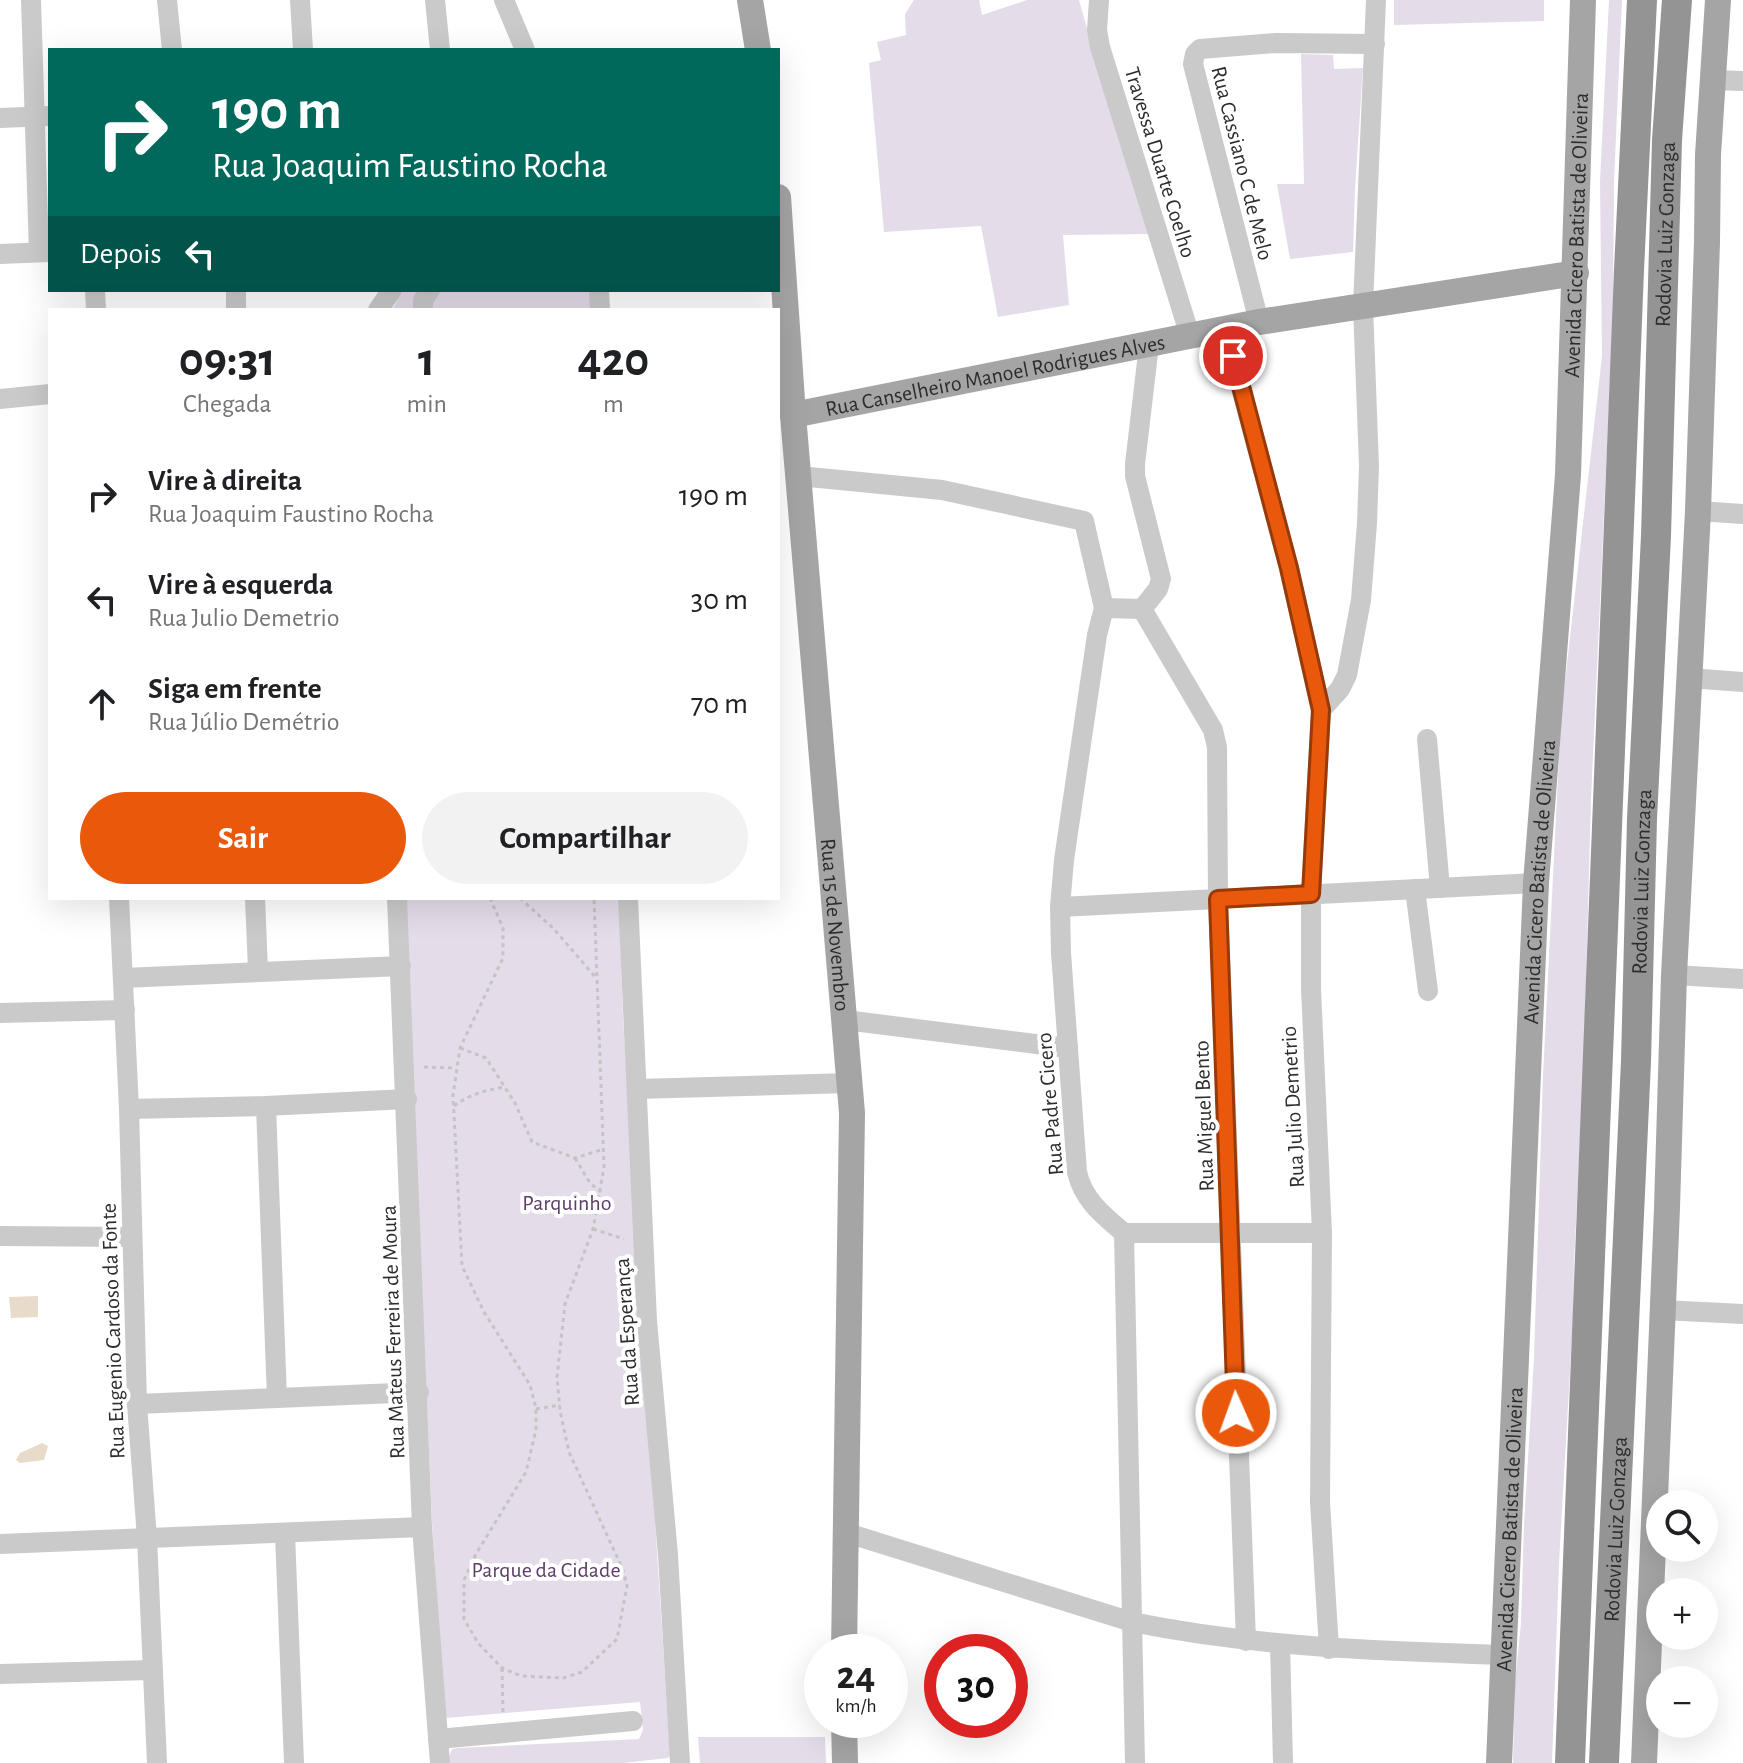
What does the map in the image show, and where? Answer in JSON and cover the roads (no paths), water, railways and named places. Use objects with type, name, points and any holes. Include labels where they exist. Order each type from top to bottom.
[{"type":"highway","name":"Rodovia Luiz Gonzaga","points":[[1570,1763],[1642,0]]},
{"type":"highway","name":"Rodovia Luiz Gonzaga","points":[[1604,1763],[1636,1061],[1667,140],[1677,0]]},
{"type":"main road","points":[[750,0],[758,48]]},
{"type":"main road","name":"Avenida Cicero Batista de Oliveira","points":[[1499,1763],[1536,883],[1567,491],[1583,0]]},
{"type":"main road","points":[[1644,1763],[1674,975],[1698,511],[1711,80],[1718,0]]},
{"type":"main road","name":"Rua 15 de Novembro","points":[[780,239],[849,1083],[852,1257],[844,1634]]},
{"type":"main road","name":"Rua Canselheiro Manoel Rodrigues Alves","points":[[793,415],[1225,328],[1576,273]]},
{"type":"main road","points":[[844,1738],[845,1763]]},
{"type":"street","points":[[0,254],[45,252],[42,117],[31,0]]},
{"type":"street","points":[[167,0],[172,48]]},
{"type":"street","points":[[300,0],[303,48]]},
{"type":"street","points":[[435,0],[440,48]]},
{"type":"street","points":[[504,0],[524,48]]},
{"type":"street","name":"Travessa Duarte Coelho","points":[[1099,0],[1097,30],[1100,47],[1190,336]]},
{"type":"street","points":[[1321,710],[1340,689],[1347,675],[1361,600],[1369,466],[1363,306],[1376,0]]},
{"type":"street","name":"Rua Cassiano C de Melo","points":[[1259,322],[1193,64],[1195,54],[1200,49],[1276,43],[1375,44]]},
{"type":"street","points":[[1711,80],[1743,81]]},
{"type":"street","points":[[0,118],[42,117]]},
{"type":"street","name":"Rua Julio Demetrio","points":[[1225,328],[1289,568],[1321,710],[1311,894],[1311,989],[1322,1233],[1320,1502],[1329,1649]]},
{"type":"street","points":[[799,476],[942,490],[1084,521],[1104,608],[1142,609],[1158,589],[1161,579],[1135,476],[1149,345]]},
{"type":"street","points":[[0,399],[48,394]]},
{"type":"street","points":[[1698,511],[1743,514]]},
{"type":"street","name":"Rua Padre Cicero","points":[[1104,608],[1094,651],[1060,907],[1079,1180],[1092,1203],[1124,1233]]},
{"type":"street","name":"Rua Miguel Bento","points":[[1142,609],[1216,738],[1218,899],[1246,1641]]},
{"type":"street","points":[[1689,678],[1743,682]]},
{"type":"street","points":[[1427,739],[1440,888]]},
{"type":"street","points":[[1060,907],[1536,883]]},
{"type":"street","points":[[1415,889],[1428,991]]},
{"type":"street","name":"Rua Eugenio Cardoso da Fonte","points":[[119,900],[129,1109],[137,1404],[147,1538],[157,1763]]},
{"type":"street","points":[[255,900],[258,970]]},
{"type":"street","name":"Rua Mateus Ferreira de Moura","points":[[397,900],[422,1527],[440,1763]]},
{"type":"street","name":"Rua da Esperança","points":[[628,900],[647,1321],[668,1555],[680,1763]]},
{"type":"street","points":[[123,978],[401,966]]},
{"type":"street","points":[[1674,975],[1743,979]]},
{"type":"street","points":[[0,1013],[125,1010]]},
{"type":"street","points":[[845,1020],[1068,1048]]},
{"type":"street","points":[[637,1089],[849,1083]]},
{"type":"street","points":[[129,1109],[407,1099]]},
{"type":"street","points":[[266,1106],[277,1398]]},
{"type":"street","points":[[1135,1763],[1124,1233],[1322,1233]]},
{"type":"street","points":[[0,1236],[132,1237]]},
{"type":"street","points":[[1662,1310],[1743,1314]]},
{"type":"street","points":[[137,1404],[419,1392]]},
{"type":"street","points":[[0,1544],[422,1527]]},
{"type":"street","points":[[844,1532],[1132,1622],[1246,1641],[1329,1649],[1503,1655]]},
{"type":"street","points":[[285,1534],[294,1763]]},
{"type":"street","points":[[1280,1644],[1283,1763]]},
{"type":"street","points":[[0,1674],[151,1670]]},
{"type":"street","points":[[438,1739],[633,1721]]},
{"type":"park label","name":"Parquinho","points":[[567,1202]]},
{"type":"park label","name":"Parque da Cidade","points":[[546,1569]]}]
